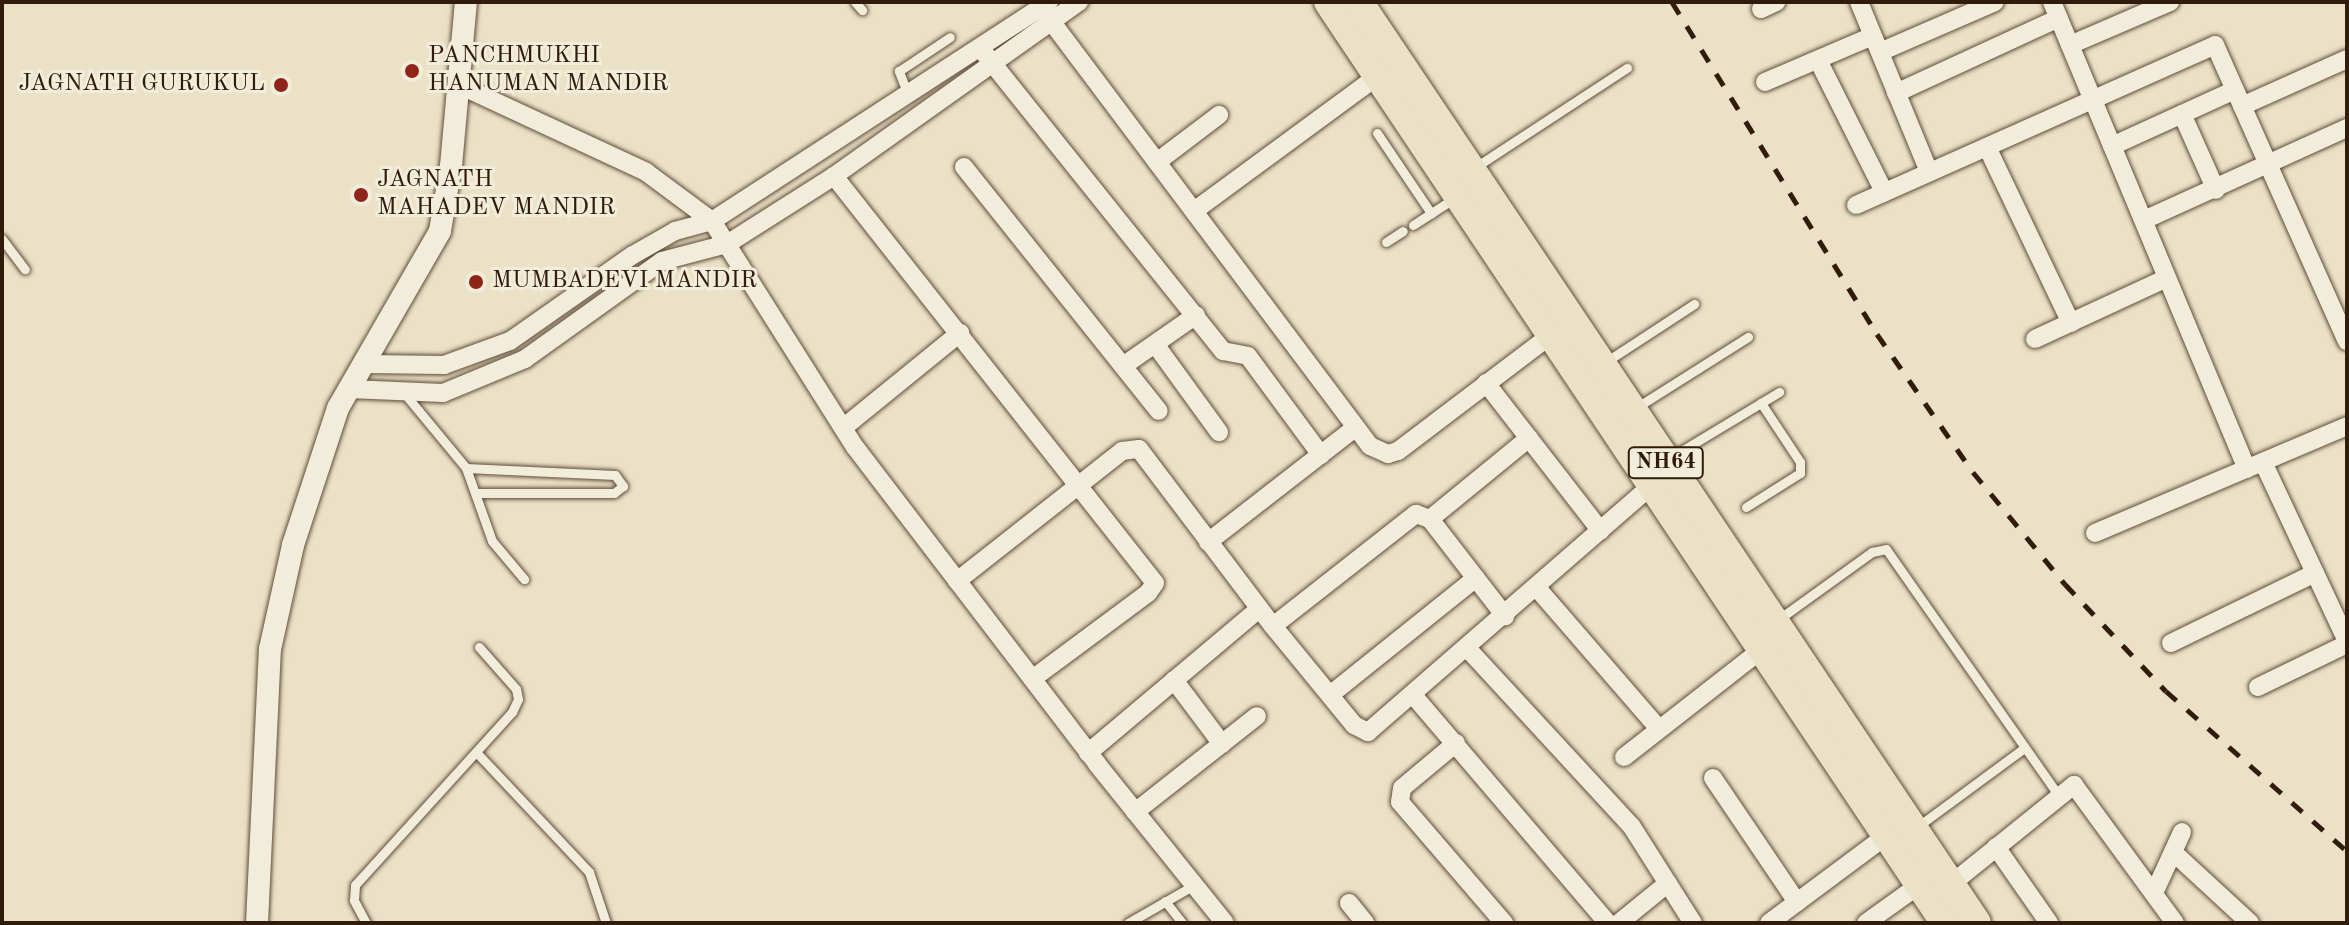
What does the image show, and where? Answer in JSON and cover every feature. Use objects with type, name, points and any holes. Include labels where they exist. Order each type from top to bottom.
[{"type":"highway","name":"NH64","points":[[1329,2],[1379,75],[1601,365],[1632,411],[1663,471],[1768,636],[1900,829],[1936,898],[1976,923]]},
{"type":"highway","name":"NH64","points":[[1358,2],[1460,183],[1552,334],[1663,471]]},
{"type":"street","points":[[257,923],[270,649],[293,545],[338,408],[440,231],[459,85],[466,2]]},
{"type":"street","points":[[350,389],[443,393],[508,368],[662,261],[727,244],[834,176],[1044,8],[1079,2]]},
{"type":"street","points":[[1859,2],[1929,172]]},
{"type":"street","points":[[1765,82],[1818,60],[1876,44],[1995,2]]},
{"type":"street","points":[[2070,45],[2170,2]]},
{"type":"street","points":[[1044,8],[1355,428],[1379,451],[1398,451],[1552,334]]},
{"type":"street","points":[[1896,93],[2056,10],[2167,278],[2255,466],[2315,573],[2347,643],[2258,687]]},
{"type":"street","points":[[1856,205],[2215,45],[2269,167],[2340,307],[2347,341]]},
{"type":"street","points":[[365,364],[419,368],[478,355],[510,341],[652,244],[712,221],[909,95],[987,56]]},
{"type":"street","points":[[987,56],[1223,351],[1248,356],[1321,455]]},
{"type":"street","points":[[2112,146],[2182,114],[2239,98],[2347,59]]},
{"type":"street","points":[[1818,60],[1884,192]]},
{"type":"street","points":[[1194,211],[1379,75]]},
{"type":"street","points":[[459,85],[646,172],[712,221],[843,428],[1088,753],[1225,923]]},
{"type":"street","points":[[2182,114],[2216,190]]},
{"type":"street","points":[[1157,162],[1219,115]]},
{"type":"street","points":[[2144,220],[2269,167],[2347,128]]},
{"type":"street","points":[[1987,147],[2071,323]]},
{"type":"street","points":[[964,167],[1159,411]]},
{"type":"street","points":[[834,176],[1081,483],[1154,587],[1032,679]]},
{"type":"street","points":[[2035,339],[2167,278]]},
{"type":"street","points":[[1123,366],[1196,315]]},
{"type":"street","points":[[843,428],[960,333]]},
{"type":"street","points":[[1155,344],[1219,432]]},
{"type":"street","points":[[1486,383],[1601,531]]},
{"type":"street","points":[[2095,533],[2347,426]]},
{"type":"street","points":[[1208,542],[1355,428]]},
{"type":"street","points":[[1430,519],[1529,438]]},
{"type":"street","points":[[957,581],[1122,451],[1139,449],[1259,609],[1354,725],[1368,732],[1537,588],[1663,471]]},
{"type":"street","points":[[1273,626],[1416,514],[1430,519],[1505,616]]},
{"type":"street","points":[[2171,643],[2315,573]]},
{"type":"street","points":[[1330,695],[1476,578]]},
{"type":"street","points":[[1537,588],[1659,729]]},
{"type":"street","points":[[2329,603],[2347,595]]},
{"type":"street","points":[[1088,753],[1259,609]]},
{"type":"street","points":[[1624,757],[1768,636]]},
{"type":"street","points":[[1467,648],[1588,774],[1632,827],[1693,923]]},
{"type":"street","points":[[1174,680],[1222,744]]},
{"type":"street","points":[[1413,695],[1608,923]]},
{"type":"street","points":[[1135,812],[1257,716]]},
{"type":"street","points":[[1456,743],[1402,788],[1400,802],[1504,923]]},
{"type":"street","points":[[1713,778],[1785,915],[1900,829]]},
{"type":"street","points":[[1866,923],[1936,898],[2069,786],[2079,787],[2175,923]]},
{"type":"street","points":[[2154,893],[2182,832]]},
{"type":"street","points":[[1996,847],[2049,923]]},
{"type":"street","points":[[2173,852],[2250,923]]},
{"type":"street","points":[[1619,923],[1668,883]]},
{"type":"street","points":[[1349,903],[1365,923]]},
{"type":"lane","points":[[909,95],[899,71],[950,37]]},
{"type":"lane","points":[[1413,225],[1431,213],[1460,183],[1627,68]]},
{"type":"lane","points":[[1377,133],[1431,213]]},
{"type":"lane","points":[[1386,242],[1403,231]]},
{"type":"lane","points":[[2,239],[25,269]]},
{"type":"lane","points":[[1601,365],[1694,304]]},
{"type":"lane","points":[[1632,411],[1748,337]]},
{"type":"lane","points":[[1663,471],[1779,392]]},
{"type":"lane","points":[[404,393],[466,468],[492,541],[524,579]]},
{"type":"lane","points":[[1746,507],[1800,473],[1800,462],[1761,403]]},
{"type":"lane","points":[[466,468],[615,475],[623,486],[614,493],[476,493]]},
{"type":"lane","points":[[1768,636],[1872,552],[1886,549],[2058,795]]},
{"type":"lane","points":[[366,923],[354,900],[355,885],[476,752],[518,699],[516,689],[479,647]]},
{"type":"lane","points":[[1900,829],[2024,748]]},
{"type":"lane","points":[[476,752],[589,872],[606,923]]},
{"type":"lane","points":[[1128,923],[1194,885]]},
{"type":"lane","points":[[1165,901],[1182,923]]},
{"type":"railway","points":[[1672,2],[1877,334],[1973,472],[2065,584],[2166,691],[2347,851]]},
{"type":"place","name":"PANCHMUKHI HANUMAN MANDIR","points":[[412,71]]},
{"type":"place","name":"JAGNATH GURUKUL","points":[[281,85]]},
{"type":"place","name":"JAGNATH MAHADEV MANDIR","points":[[361,195]]},
{"type":"place","name":"MUMBADEVI MANDIR","points":[[476,282]]}]
